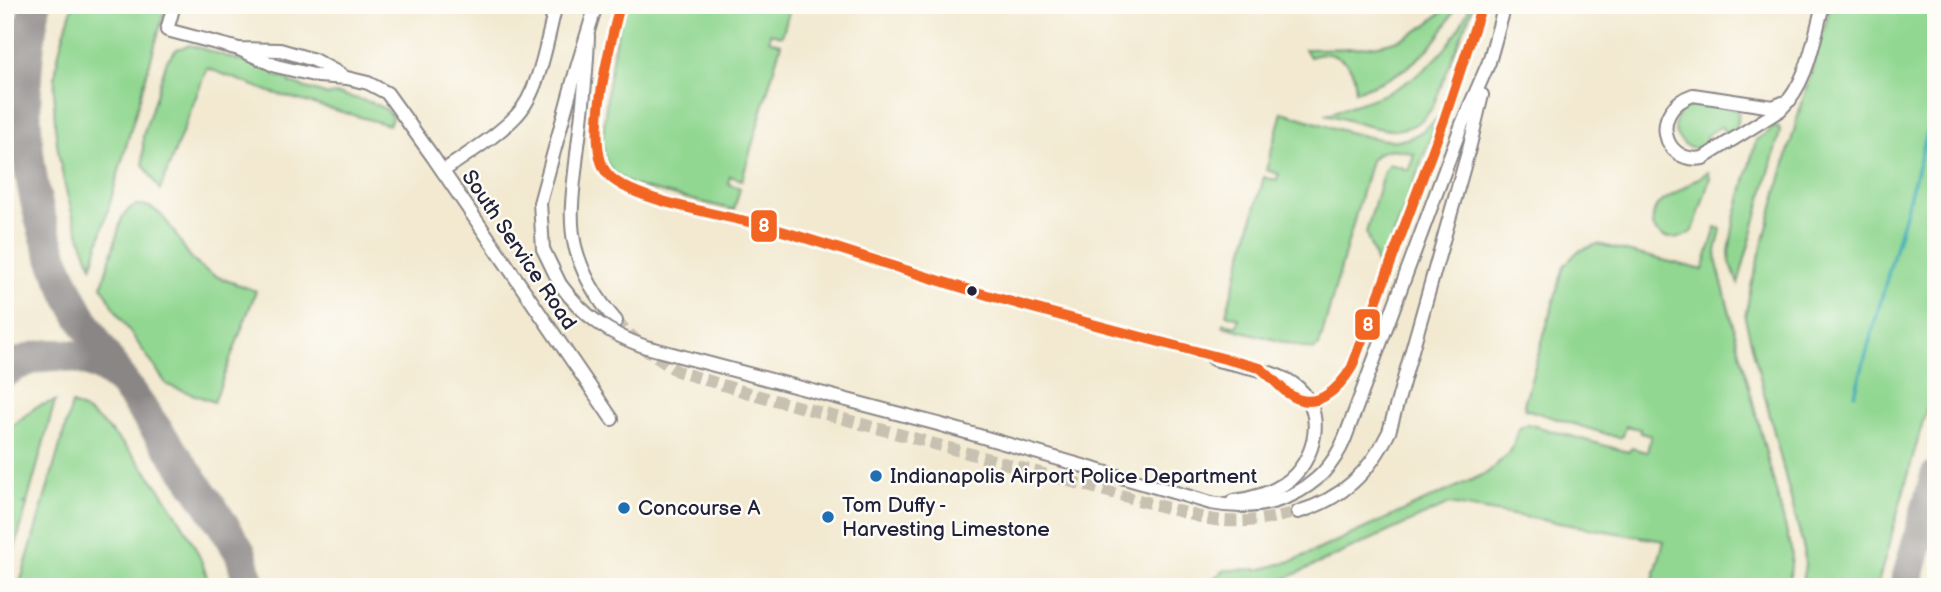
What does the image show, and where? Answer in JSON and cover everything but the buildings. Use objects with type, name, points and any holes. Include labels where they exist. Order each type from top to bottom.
[{"type":"street","points":[[174,5],[167,30],[239,49],[275,65],[318,76],[368,83],[387,93],[443,171]]},
{"type":"street","name":"South Service Road","points":[[556,5],[535,81],[525,105],[508,124],[443,171],[612,419]]},
{"type":"street","points":[[596,5],[540,203],[543,249],[560,284],[594,322],[615,335],[646,347],[938,425],[1211,503],[1248,507],[1265,505],[1291,495],[1322,474],[1337,455],[1462,124],[1489,62]]},
{"type":"street","points":[[1298,512],[1333,498],[1355,483],[1380,451],[1389,432],[1470,145],[1505,5]]},
{"type":"street","points":[[1790,100],[1773,107],[1704,95],[1681,99],[1668,115],[1665,125],[1670,144],[1682,157],[1693,160],[1713,154],[1780,110],[1790,100],[1804,74],[1824,5]]},
{"type":"street","points":[[588,36],[573,197],[573,232],[584,273],[598,298],[616,321]]},
{"type":"street","points":[[1211,503],[1247,499],[1285,484],[1309,457],[1315,424],[1309,402],[1291,382],[1213,359]]},
{"type":"green space","points":[[73,5],[166,6],[92,266],[73,216],[56,133],[55,78],[59,52]]},
{"type":"green space","points":[[624,5],[791,5],[782,36],[770,33],[769,40],[781,44],[742,180],[730,176],[728,184],[740,188],[734,210],[632,185],[614,173],[606,162],[602,144],[608,87]]},
{"type":"green space","points":[[1448,5],[1456,5],[1439,36],[1428,49],[1388,79],[1355,91],[1352,73],[1343,60],[1328,54],[1310,57],[1305,49],[1364,47],[1400,39],[1416,32]]},
{"type":"green space","points":[[1470,5],[1474,5],[1433,106],[1423,119],[1411,127],[1398,130],[1369,126],[1325,114],[1389,92],[1423,70],[1450,42]]},
{"type":"green space","points":[[1831,5],[1936,5],[1936,374],[1877,587],[1801,587],[1805,566],[1804,550],[1745,318],[1751,286]]},
{"type":"green space","points":[[190,45],[274,71],[274,75],[290,80],[290,83],[328,95],[339,94],[373,103],[387,110],[392,118],[389,125],[270,92],[207,68],[160,190],[143,164],[143,136],[167,60],[177,49]]},
{"type":"green space","points":[[1701,104],[1734,109],[1738,112],[1738,119],[1726,134],[1721,126],[1706,136],[1710,146],[1697,148],[1679,139],[1675,122],[1679,114],[1688,107]]},
{"type":"green space","points":[[1282,112],[1343,131],[1390,140],[1412,137],[1438,118],[1380,272],[1366,233],[1384,171],[1389,164],[1409,170],[1414,154],[1402,150],[1385,150],[1371,160],[1319,346],[1313,350],[1223,326],[1224,323],[1237,326],[1239,318],[1226,314],[1264,177],[1276,181],[1279,174],[1266,170]]},
{"type":"green space","points":[[1775,127],[1779,128],[1780,132],[1738,284],[1729,252],[1734,222],[1756,140]]},
{"type":"green space","points":[[1708,172],[1710,178],[1693,231],[1675,238],[1660,235],[1653,224],[1657,205]]},
{"type":"green space","points":[[137,205],[148,206],[157,212],[201,267],[256,291],[214,402],[167,385],[119,316],[102,286],[122,218],[130,208]]},
{"type":"green space","points":[[1716,227],[1721,229],[1716,251],[1717,263],[1792,553],[1789,587],[1651,587],[1664,541],[1449,504],[1267,587],[1212,587],[1211,580],[1225,570],[1262,569],[1295,560],[1487,473],[1507,455],[1518,429],[1528,424],[1628,452],[1632,448],[1647,452],[1651,436],[1640,433],[1640,429],[1626,426],[1623,436],[1619,438],[1525,409],[1524,404],[1564,266],[1578,251],[1598,244],[1703,270]]},
{"type":"green space","points":[[55,401],[27,503],[23,503],[27,505],[5,583],[5,432],[36,407]]},
{"type":"green space","points":[[72,404],[91,414],[112,433],[156,484],[192,540],[209,587],[19,587]]},
{"type":"waterway","points":[[1855,394],[1936,101]]},
{"type":"taxiway","points":[[35,5],[29,45],[26,125],[36,203],[47,241],[80,315],[119,376],[222,523],[241,554],[250,587]]},
{"type":"taxiway","points":[[5,372],[33,358],[63,355],[92,362],[119,379]]},
{"type":"taxiway","points":[[1905,587],[1936,476]]},
{"type":"tunnel","points":[[616,321],[647,351],[677,371],[749,393],[1204,518],[1251,521],[1298,512]]},
{"type":"transit line","name":"8","points":[[620,5],[598,115],[600,157],[606,172],[617,182],[655,199],[765,226],[1000,299],[1260,368],[1289,394],[1308,401],[1317,400],[1333,390],[1352,367],[1444,120],[1482,5]]},
{"type":"place","name":"Indianapolis Airport Police Department","points":[[876,476]]},
{"type":"place","name":"Concourse A","points":[[624,508]]},
{"type":"place","name":"Tom Duffy - Harvesting Limestone","points":[[828,517]]}]
